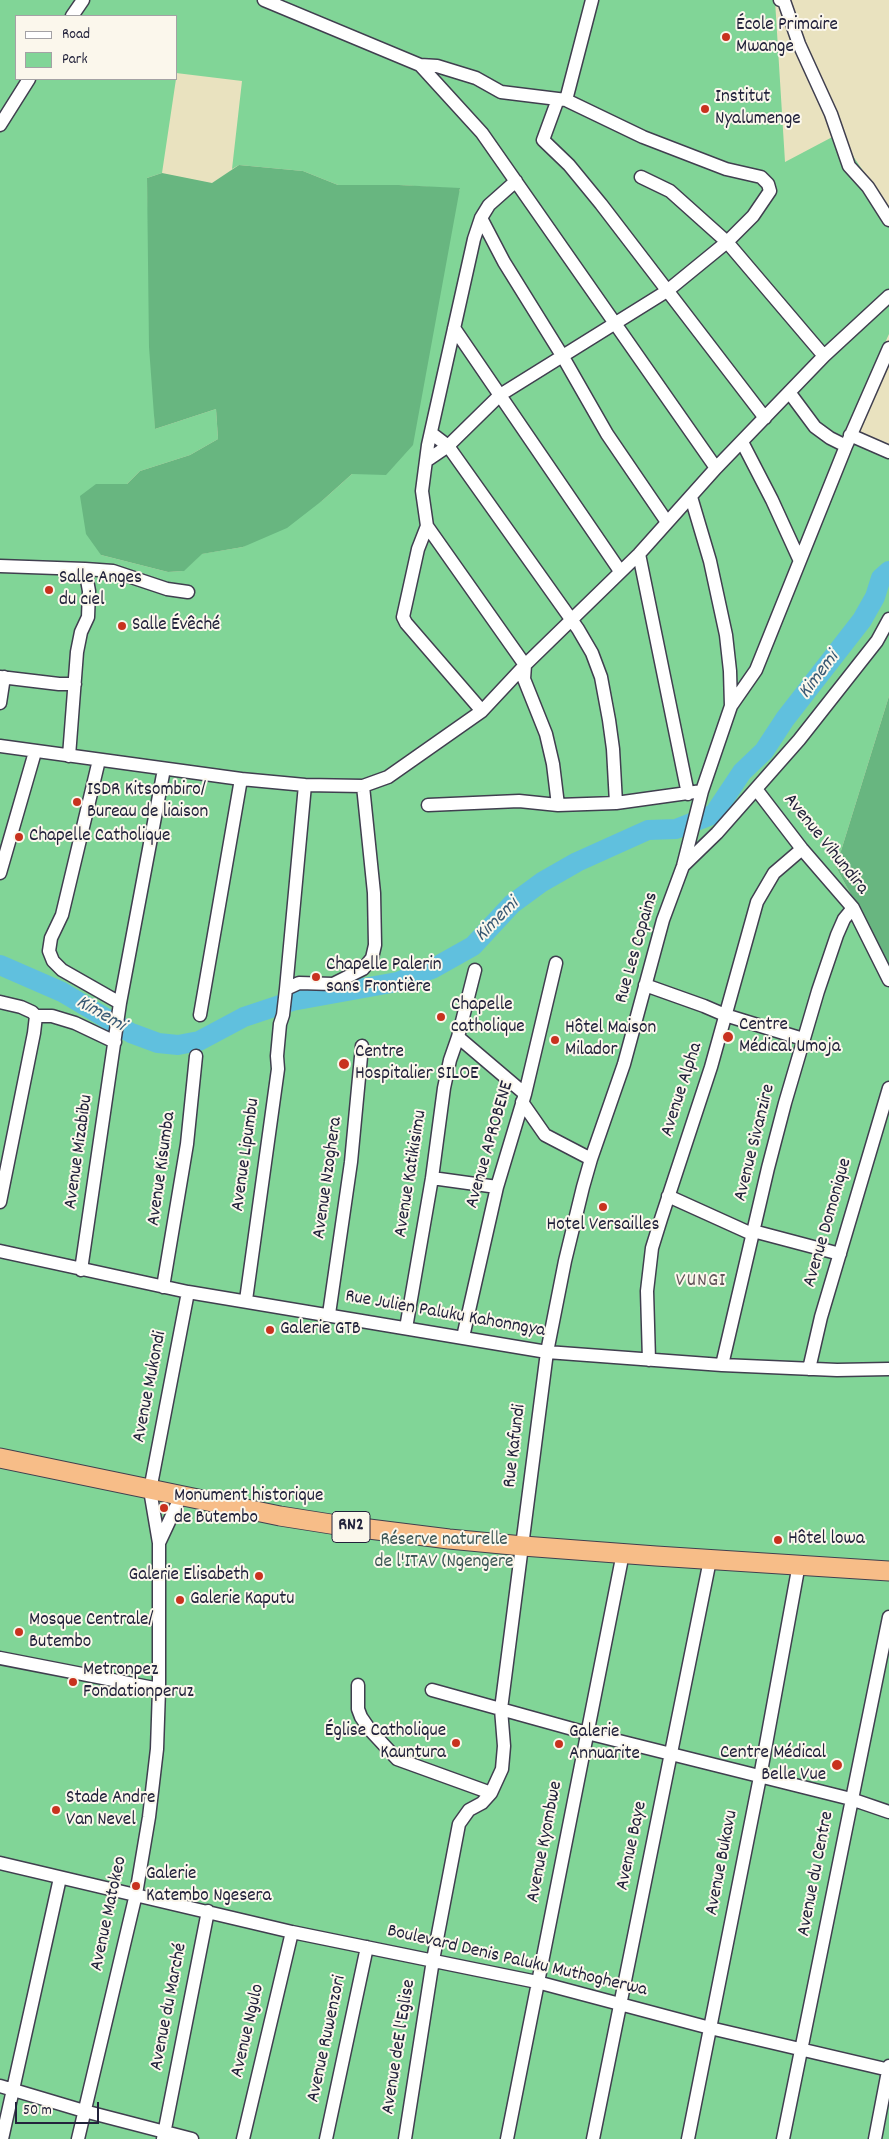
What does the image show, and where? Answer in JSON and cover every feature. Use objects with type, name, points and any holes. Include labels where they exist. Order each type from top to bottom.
[{"type":"highway","name":"RN2","points":[[0,1458],[280,1516],[449,1540],[710,1560],[889,1571]]},
{"type":"street","points":[[73,15],[83,0]]},
{"type":"street","points":[[264,0],[420,65],[437,66],[476,78],[501,92],[562,100],[643,137],[726,169],[761,176],[768,184],[770,191],[753,216],[726,242],[667,291],[563,357],[500,394],[448,446],[426,461]]},
{"type":"street","points":[[592,0],[562,100],[543,140],[569,165],[765,418]]},
{"type":"street","points":[[780,0],[784,1],[799,44],[832,114],[849,166],[868,187],[889,220]]},
{"type":"street","points":[[420,65],[482,133],[716,468]]},
{"type":"street","points":[[1,120],[29,80]]},
{"type":"street","points":[[641,177],[670,191],[726,242],[824,356]]},
{"type":"street","points":[[516,180],[489,205],[481,218],[474,239],[431,433],[422,492],[427,526],[525,665],[524,679],[546,734],[553,764],[558,805]]},
{"type":"street","points":[[481,218],[504,262],[563,357],[607,434],[667,522]]},
{"type":"street","points":[[0,746],[242,779],[306,785],[363,786],[388,777],[482,711],[525,665],[639,554],[716,468],[824,356],[889,296]]},
{"type":"street","points":[[454,328],[620,572]]},
{"type":"street","points":[[683,866],[702,791],[731,706],[756,670],[848,440],[889,348]]},
{"type":"street","points":[[789,392],[815,427],[830,438],[848,440],[889,452]]},
{"type":"street","points":[[431,433],[448,446],[572,620],[592,653],[601,677],[613,749],[616,803]]},
{"type":"street","points":[[742,442],[772,500],[799,559]]},
{"type":"street","points":[[691,497],[710,561],[726,635],[731,706]]},
{"type":"street","points":[[427,526],[418,549],[403,617],[406,623],[482,711]]},
{"type":"street","points":[[639,554],[688,794]]},
{"type":"street","points":[[0,566],[85,568],[113,572],[158,586],[188,592]]},
{"type":"street","points":[[69,756],[77,652],[81,632],[88,617],[89,591],[85,568]]},
{"type":"street","name":"Rue Les Copains","points":[[547,1352],[565,1261],[591,1159],[624,1064],[663,920],[683,866],[717,833],[799,740],[877,641],[889,619]]},
{"type":"street","points":[[0,703],[2,677],[50,684],[74,684]]},
{"type":"street","points":[[1,866],[35,752]]},
{"type":"street","points":[[99,760],[62,915],[51,938],[49,951],[53,961],[62,970],[120,1006]]},
{"type":"street","name":"Avenue Mizabibu","points":[[81,1270],[120,1006],[164,769]]},
{"type":"street","points":[[200,1015],[242,779]]},
{"type":"street","name":"Avenue Lipumbu","points":[[246,1300],[270,1139],[278,1069],[277,1056],[280,1024],[286,989],[306,785]]},
{"type":"street","points":[[286,989],[299,983],[333,984],[363,969],[372,958],[376,945],[374,893],[363,786]]},
{"type":"street","name":"Avenue Vihundira","points":[[756,790],[802,849],[854,908],[889,980]]},
{"type":"street","points":[[428,805],[520,802],[558,805],[616,803],[702,791]]},
{"type":"street","name":"Avenue Alpha","points":[[649,1360],[647,1291],[652,1248],[711,1067],[756,902],[774,873],[802,849]]},
{"type":"street","name":"Avenue Sivanzire","points":[[722,1365],[770,1158],[804,1039],[837,935],[844,918],[854,908]]},
{"type":"street","name":"Avenue APROBENE","points":[[462,1337],[497,1187],[524,1098],[556,963]]},
{"type":"street","name":"Avenue Katikisimu","points":[[406,1328],[432,1178],[444,1088],[475,970]]},
{"type":"street","points":[[645,985],[725,1015],[804,1039]]},
{"type":"street","points":[[0,1002],[32,1012],[36,1016],[52,1016],[75,1023],[115,1041]]},
{"type":"street","points":[[0,1202],[36,1016]]},
{"type":"street","points":[[458,1037],[524,1098],[545,1134],[591,1159]]},
{"type":"street","name":"Avenue Nzoghera","points":[[329,1314],[351,1162],[362,1046]]},
{"type":"street","name":"Avenue Kisumba","points":[[163,1287],[188,1144],[196,1056]]},
{"type":"street","name":"Avenue Domonique","points":[[810,1369],[821,1317],[889,1088]]},
{"type":"street","points":[[432,1178],[497,1187]]},
{"type":"street","points":[[668,1196],[753,1232],[840,1254]]},
{"type":"street","name":"Rue Julien Paluku Kahonngya","points":[[0,1251],[188,1292],[246,1300],[547,1352],[722,1365],[810,1369],[889,1369]]},
{"type":"street","name":"Avenue Mukondi","points":[[150,1490],[188,1292]]},
{"type":"street","name":"Rue Kafundi","points":[[491,1793],[502,1769],[504,1746],[501,1709],[547,1352]]},
{"type":"street","points":[[150,1490],[159,1543]]},
{"type":"street","points":[[159,1543],[181,1496]]},
{"type":"street","name":"Avenue Matokeo","points":[[78,2139],[136,1894],[149,1817],[157,1750],[159,1543]]},
{"type":"street","name":"Avenue Kyombwe","points":[[507,2139],[623,1553]]},
{"type":"street","name":"Avenue Baye","points":[[593,2139],[710,1560]]},
{"type":"street","name":"Avenue Bukavu","points":[[688,2139],[760,1777],[798,1564]]},
{"type":"street","name":"Avenue du Centre","points":[[784,2139],[889,1617]]},
{"type":"street","points":[[0,1658],[158,1689]]},
{"type":"street","points":[[358,1685],[358,1709],[361,1717],[397,1760],[491,1793]]},
{"type":"street","points":[[432,1690],[587,1733],[851,1799],[889,1812]]},
{"type":"street","name":"Avenue deE l'Eglise","points":[[404,2139],[432,1960],[459,1824],[470,1810],[482,1803],[491,1793]]},
{"type":"street","name":"Boulevard Denis Paluku Muthogherwa","points":[[0,1863],[292,1932],[537,1982],[710,2028],[889,2068]]},
{"type":"street","points":[[2,2139],[6,2087],[60,1878]]},
{"type":"street","name":"Avenue du Marché","points":[[164,2136],[208,1912]]},
{"type":"street","name":"Avenue Ngulo","points":[[243,2139],[292,1932]]},
{"type":"street","name":"Avenue Ruwenzori","points":[[326,2139],[367,1947]]},
{"type":"street","points":[[874,2139],[889,2068]]},
{"type":"street","points":[[6,2087],[164,2136],[192,2139]]},
{"type":"green space","name":"Réserve naturelle de l'ITAV (Ngengere","points":[[0,0],[775,0],[785,162],[838,134],[889,209],[889,334],[843,435],[889,455],[889,696],[836,867],[889,965],[889,2139],[0,2139]],"holes":[[[15,15],[178,15],[178,73],[242,81],[232,169],[239,165],[303,171],[338,185],[399,185],[460,189],[352,474],[323,500],[243,547],[201,554],[183,571],[168,572],[101,555],[96,484],[127,484],[140,471],[190,455],[218,439],[216,409],[155,429],[147,178],[162,173],[176,80],[15,80]]]},
{"type":"green space","points":[[239,165],[303,171],[338,185],[460,188],[413,445],[386,475],[352,474],[287,528],[243,547],[202,554],[184,571],[168,572],[101,555],[86,534],[80,496],[96,484],[127,484],[140,471],[190,455],[218,439],[216,409],[155,429],[149,347],[147,178],[162,173],[212,183]]},
{"type":"green space","points":[[889,696],[889,965],[836,867]]},
{"type":"waterway","name":"Kimemi","points":[[0,965],[62,992],[131,1033],[158,1043],[178,1045],[199,1041],[244,1017],[292,1001],[397,982],[432,969],[473,946],[512,904],[542,882],[577,862],[648,830],[676,829],[714,814],[742,772],[764,751],[785,719],[862,620],[875,597],[881,578],[889,571]]},
{"type":"place","name":"École Primaire Mwange","points":[[726,37]]},
{"type":"place","name":"Institut Nyalumenge","points":[[705,109]]},
{"type":"place","name":"Salle Anges du ciel","points":[[49,590]]},
{"type":"place","name":"Salle Évêché","points":[[122,626]]},
{"type":"place","name":"ISDR Kitsombiro/ Bureau de liaison","points":[[77,802]]},
{"type":"place","name":"Chapelle Catholique","points":[[19,837]]},
{"type":"place","name":"Chapelle Palerin sans Frontière","points":[[316,977]]},
{"type":"place","name":"Chapelle catholique","points":[[441,1017]]},
{"type":"place","name":"Centre Médical Umoja","points":[[728,1037]]},
{"type":"place","name":"Hôtel Maison Milador","points":[[555,1040]]},
{"type":"place","name":"Centre Hospitalier SILOE","points":[[344,1064]]},
{"type":"place","name":"Hotel Versailles","points":[[603,1207]]},
{"type":"place","name":"Galerie GTB","points":[[270,1330]]},
{"type":"place","name":"Monument historique de Butembo","points":[[164,1508]]},
{"type":"place","name":"Hôtel lowa","points":[[778,1540]]},
{"type":"place","name":"Galerie Elisabeth","points":[[259,1576]]},
{"type":"place","name":"Galerie Kaputu","points":[[180,1600]]},
{"type":"place","name":"Mosque Centrale/ Butembo","points":[[19,1632]]},
{"type":"place","name":"Metronpez Fondationperuz","points":[[73,1682]]},
{"type":"place","name":"Église Catholique Kauntura","points":[[456,1743]]},
{"type":"place","name":"Galerie Annuarite","points":[[559,1744]]},
{"type":"place","name":"Centre Médical Belle Vue","points":[[837,1765]]},
{"type":"place","name":"Stade Andre Van Nevel","points":[[56,1810]]},
{"type":"place","name":"Galerie Katembo Ngesera","points":[[136,1886]]},
{"type":"district","name":"VUNGI","points":[[701,1282]]}]
